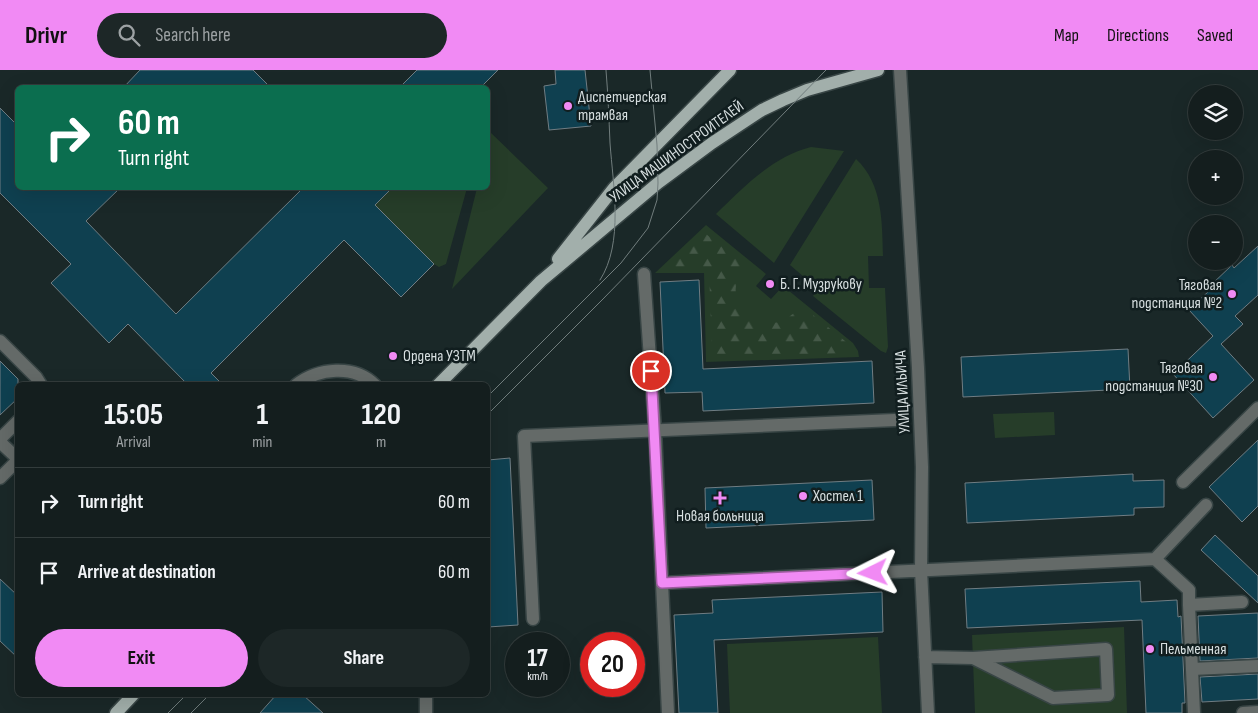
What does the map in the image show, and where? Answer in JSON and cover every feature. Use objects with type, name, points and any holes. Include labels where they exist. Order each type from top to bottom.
[{"type":"main road","name":"УЛИЦА МАШИНОСТРОИТЕЛЕЙ","points":[[541,280],[614,188],[730,70]]},
{"type":"main road","name":"УЛИЦА МАШИНОСТРОИТЕЛЕЙ","points":[[441,382],[541,280],[658,183],[712,143],[753,115],[807,90],[878,70]]},
{"type":"main road","points":[[116,713],[131,697]]},
{"type":"street","name":"УЛИЦА ИЛЬИЧА","points":[[900,70],[918,368],[922,467],[921,570],[928,713]]},
{"type":"street","points":[[644,274],[655,429],[668,713]]},
{"type":"street","points":[[0,341],[39,382]]},
{"type":"street","points":[[302,382],[318,373],[335,371],[357,374],[372,382]]},
{"type":"street","points":[[1183,482],[1258,408]]},
{"type":"street","points":[[533,619],[524,436],[895,420]]},
{"type":"street","points":[[15,424],[0,440],[15,456]]},
{"type":"street","points":[[0,478],[15,462]]},
{"type":"street","points":[[662,583],[1155,559],[1206,505]]},
{"type":"street","points":[[1155,559],[1189,590],[1194,713]]},
{"type":"street","points":[[1189,605],[1242,602]]},
{"type":"street","points":[[925,657],[973,658],[1106,649],[1108,695],[1053,698],[973,658]]},
{"type":"street","points":[[1192,669],[1258,666]]},
{"type":"street","points":[[426,697],[426,713]]},
{"type":"street","points":[[1243,713],[1258,712]]},
{"type":"green space","points":[[490,132],[548,188],[452,289],[477,190],[490,190]]},
{"type":"green space","points":[[811,147],[844,151],[774,263],[716,214],[771,165]]},
{"type":"green space","points":[[856,159],[865,169],[871,180],[879,204],[883,256],[868,256],[869,288],[885,288],[888,347],[886,353],[881,351],[813,296],[818,289],[790,265]]},
{"type":"green space","points":[[390,190],[466,190],[446,264],[439,267],[375,205]]},
{"type":"green space","points":[[706,225],[766,274],[756,286],[771,299],[783,286],[853,343],[859,357],[706,362],[704,273],[655,273]]},
{"type":"green space","points":[[706,234],[741,262],[744,267],[737,283],[736,293],[742,304],[754,314],[767,321],[779,322],[796,312],[807,310],[845,341],[850,346],[851,351],[848,353],[719,357],[714,355],[712,350],[709,270],[705,267],[668,268],[700,237]]},
{"type":"green space","points":[[1054,412],[1055,435],[995,438],[993,414]]},
{"type":"green space","points":[[1124,627],[1127,713],[975,713],[972,635]]},
{"type":"green space","points":[[878,637],[882,713],[730,713],[727,644]]},
{"type":"building","points":[[140,70],[253,70],[268,85],[126,85]]},
{"type":"building","points":[[417,70],[498,70],[483,85],[402,85]]},
{"type":"building","name":"Диспетчерская трамвая","points":[[555,70],[585,70],[591,126],[549,130],[544,86],[556,84]]},
{"type":"building","points":[[0,108],[15,123],[15,190],[118,190],[86,221],[176,314],[301,190],[390,190],[375,205],[434,264],[401,297],[344,240],[211,373],[220,382],[185,382],[128,324],[109,343],[51,283],[71,264],[0,193]]},
{"type":"building","points":[[1258,246],[1258,295],[1235,316],[1243,324],[1221,344],[1254,380],[1213,418],[1173,374],[1213,336],[1189,310],[1212,288],[1210,286],[1227,270],[1243,270],[1243,260]]},
{"type":"building","points":[[699,280],[703,369],[872,361],[874,403],[703,411],[702,392],[665,393],[660,282]]},
{"type":"building","points":[[1128,349],[1130,389],[963,397],[961,357]]},
{"type":"building","points":[[0,361],[18,379],[18,382],[15,382],[15,401],[0,415]]},
{"type":"building","points":[[1258,440],[1258,506],[1242,522],[1209,487]]},
{"type":"building","points":[[510,458],[518,625],[490,627],[490,460]]},
{"type":"building","points":[[1133,474],[1133,481],[1164,480],[1164,507],[1134,508],[1134,515],[967,523],[965,483]]},
{"type":"building","points":[[872,480],[874,520],[706,528],[705,488]]},
{"type":"building","points":[[1215,535],[1258,576],[1258,603],[1201,550]]},
{"type":"building","points":[[0,579],[15,593],[15,655],[0,641]]},
{"type":"building","points":[[1140,581],[1141,602],[1177,600],[1178,617],[1181,616],[1185,703],[1182,703],[1182,713],[1146,713],[1142,620],[967,628],[965,589]]},
{"type":"building","points":[[882,592],[883,632],[714,640],[718,713],[679,713],[674,615],[713,613],[712,600]]},
{"type":"building","points":[[1258,613],[1258,658],[1200,661],[1198,616]]},
{"type":"building","points":[[1258,674],[1258,699],[1202,702],[1200,677]]},
{"type":"building","points":[[274,697],[305,697],[323,713],[260,713]]},
{"type":"tram line","points":[[600,280],[612,249],[615,231],[606,70]]},
{"type":"tram line","points":[[490,394],[621,263],[648,228],[657,200],[658,183],[657,145],[650,70]]},
{"type":"tram line","points":[[490,412],[826,70]]},
{"type":"tram line","points":[[168,713],[184,697]]},
{"type":"tram line","points":[[191,713],[207,697]]},
{"type":"place","name":"Диспетчерская трамвая","points":[[568,106]]},
{"type":"place","name":"Б. Г. Музрукову","points":[[770,284]]},
{"type":"place","name":"Тяговая подстанция №2","points":[[1232,294]]},
{"type":"place","name":"Ордена УЗТМ","points":[[393,356]]},
{"type":"place","name":"Тяговая подстанция №30","points":[[1213,377]]},
{"type":"place","name":"Хостел 1","points":[[803,496]]},
{"type":"place","name":"Новая больница","points":[[720,498]]},
{"type":"place","name":"Пельменная","points":[[1150,649]]},
{"type":"route","points":[[651,371],[662,583],[873,573]]}]
